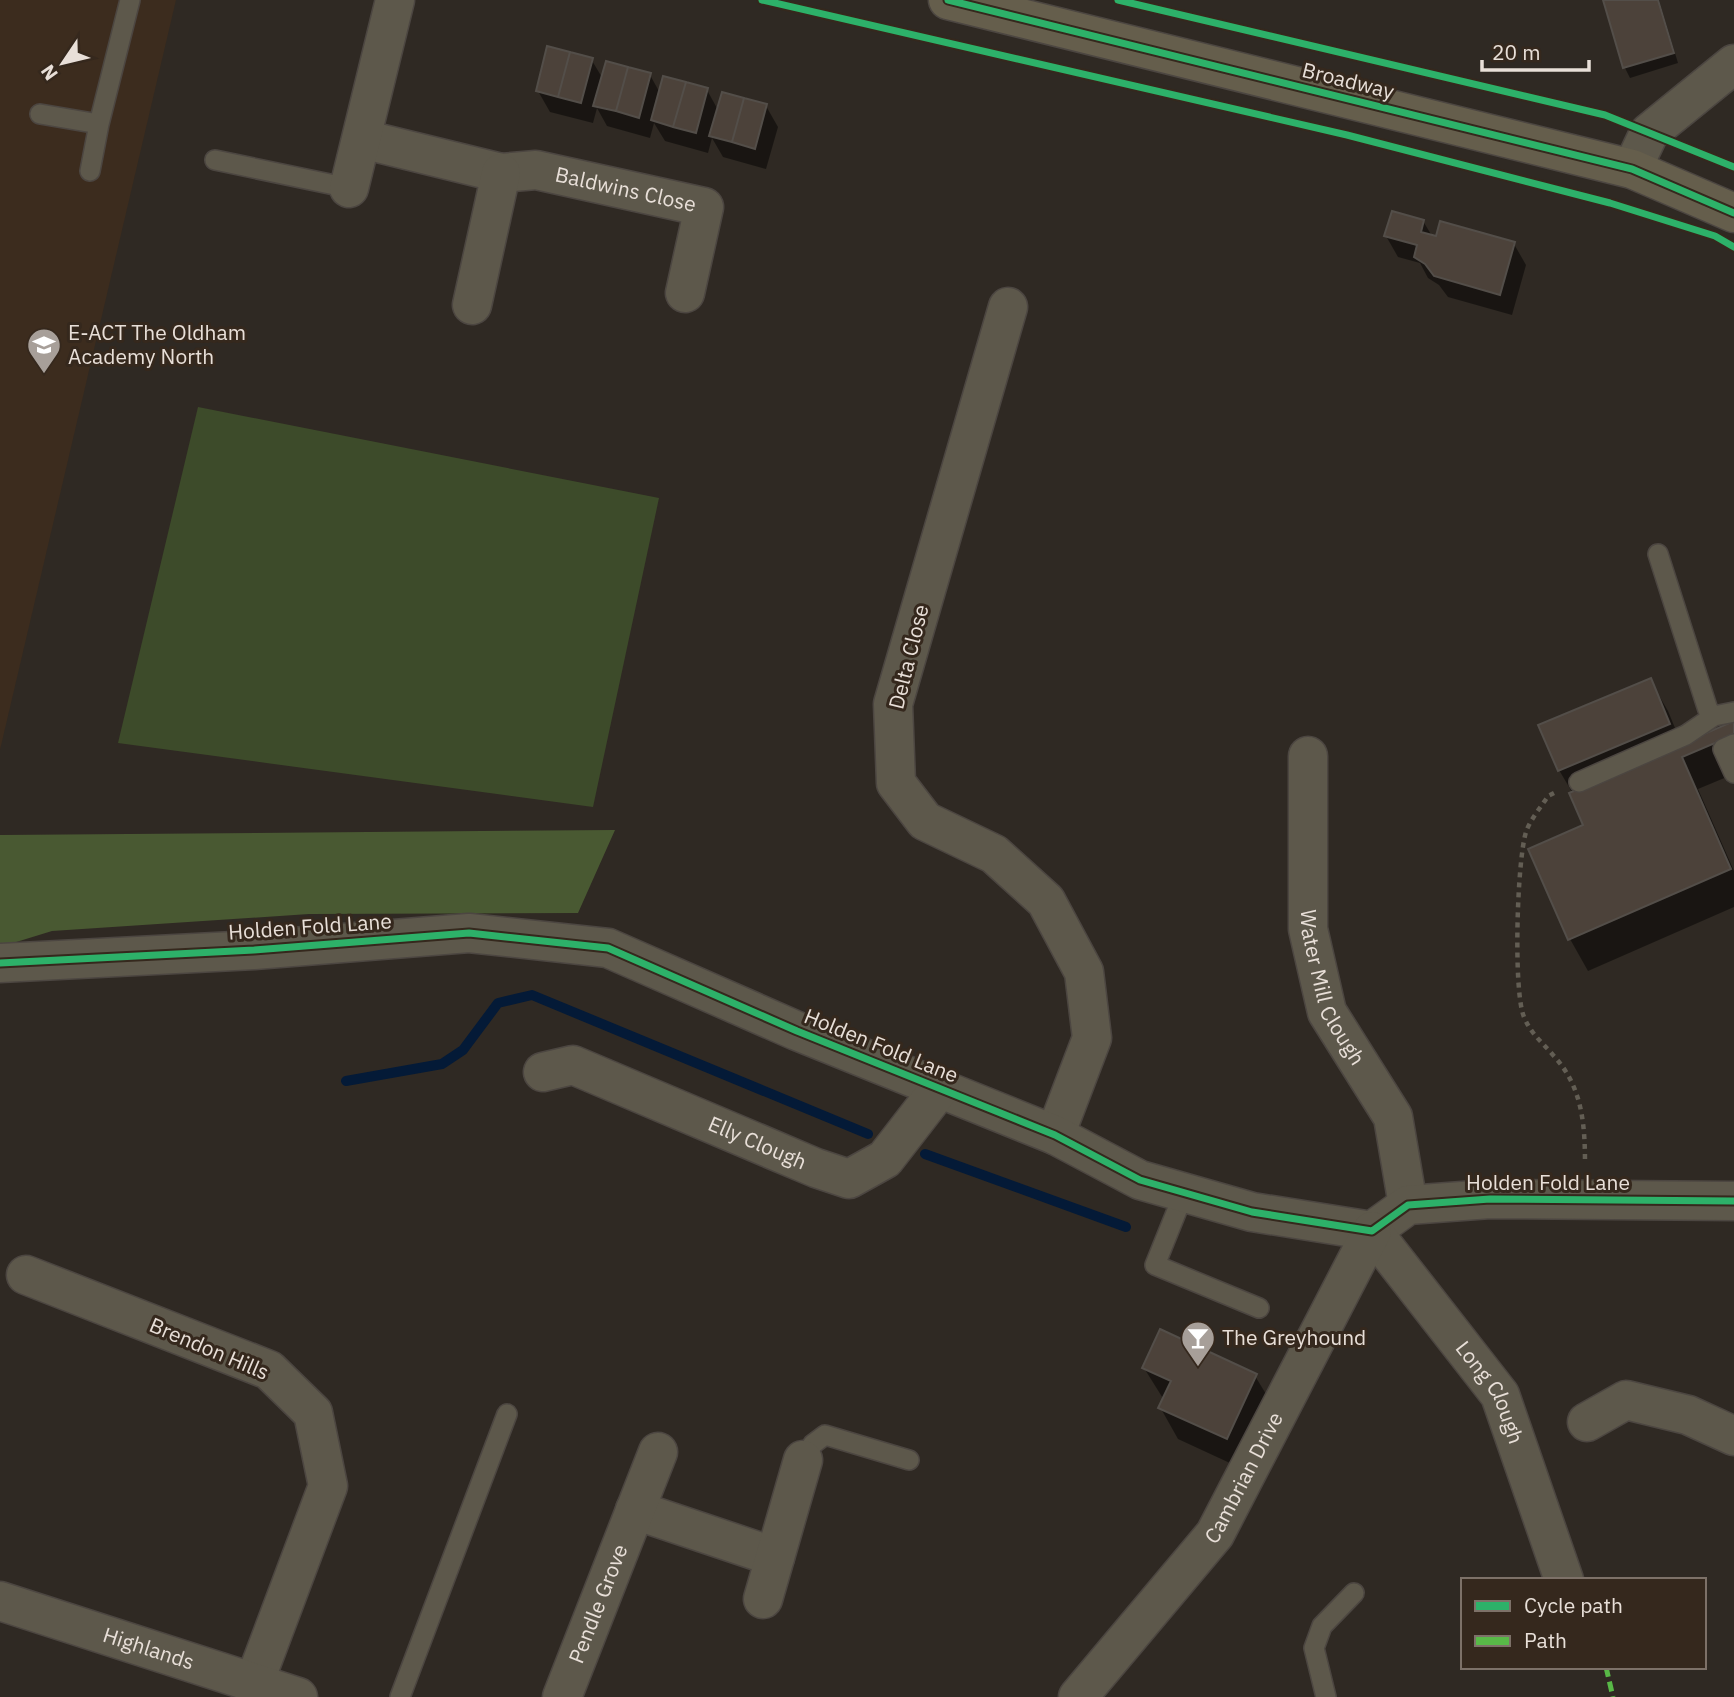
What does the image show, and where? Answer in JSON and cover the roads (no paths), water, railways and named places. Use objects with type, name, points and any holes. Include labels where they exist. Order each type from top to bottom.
[{"type":"main road","name":"Broadway","points":[[948,0],[1632,169],[1734,213]]},
{"type":"street","points":[[349,188],[395,0]]},
{"type":"street","points":[[1632,169],[1649,133],[1734,64]]},
{"type":"street","name":"Baldwins Close","points":[[362,139],[501,173],[536,170],[704,207],[685,293]]},
{"type":"street","points":[[472,305],[501,173]]},
{"type":"street","name":"Delta Close","points":[[1008,307],[893,704],[896,783],[925,821],[994,854],[1046,901],[1084,971],[1092,1038],[1055,1135]]},
{"type":"street","name":"Water Mill Clough","points":[[1308,756],[1308,929],[1327,1012],[1393,1117],[1408,1205]]},
{"type":"street","name":"Holden Fold Lane","points":[[0,963],[254,950],[469,933],[608,948],[797,1031],[1055,1135],[1140,1180],[1252,1212],[1372,1231]]},
{"type":"street","name":"Elly Clough","points":[[543,1072],[573,1065],[816,1168],[849,1179],[886,1159],[940,1088]]},
{"type":"street","name":"Holden Fold Lane","points":[[1408,1205],[1490,1199],[1734,1201]]},
{"type":"street","points":[[1372,1231],[1408,1205]]},
{"type":"street","name":"Long Clough","points":[[1372,1231],[1500,1395],[1563,1578]]},
{"type":"street","name":"Cambrian Drive","points":[[1088,1693],[1215,1534],[1372,1231]]},
{"type":"street","name":"Brendon Hills","points":[[26,1275],[269,1370],[313,1413],[328,1486],[254,1683]]},
{"type":"street","points":[[1587,1422],[1626,1400],[1688,1415],[1734,1436]]},
{"type":"street","name":"Pendle Grove","points":[[562,1697],[658,1451]]},
{"type":"street","points":[[763,1599],[803,1460]]},
{"type":"street","points":[[635,1510],[775,1557]]},
{"type":"street","name":"Highlands","points":[[0,1601],[298,1697]]},
{"type":"lane","points":[[90,171],[130,0]]},
{"type":"lane","points":[[40,114],[99,124]]},
{"type":"lane","points":[[215,160],[349,188]]},
{"type":"lane","points":[[1657,554],[1708,710],[1714,716]]},
{"type":"lane","points":[[1579,782],[1686,735],[1714,716],[1734,712]]},
{"type":"lane","points":[[1734,744],[1723,749],[1734,773]]},
{"type":"lane","points":[[1184,1193],[1155,1265],[1259,1308]]},
{"type":"lane","points":[[400,1697],[507,1414]]},
{"type":"lane","points":[[803,1460],[813,1444],[824,1435],[909,1460]]},
{"type":"lane","points":[[1326,1697],[1314,1648],[1322,1626],[1354,1593]]},
{"type":"waterway","points":[[346,1081],[442,1064],[463,1050],[498,1003],[532,995],[868,1134]]},
{"type":"waterway","points":[[925,1154],[1126,1227]]},
{"type":"place","name":"E-ACT The Oldham Academy North","points":[[44,375]]},
{"type":"place","name":"The Greyhound","points":[[1198,1368]]}]
